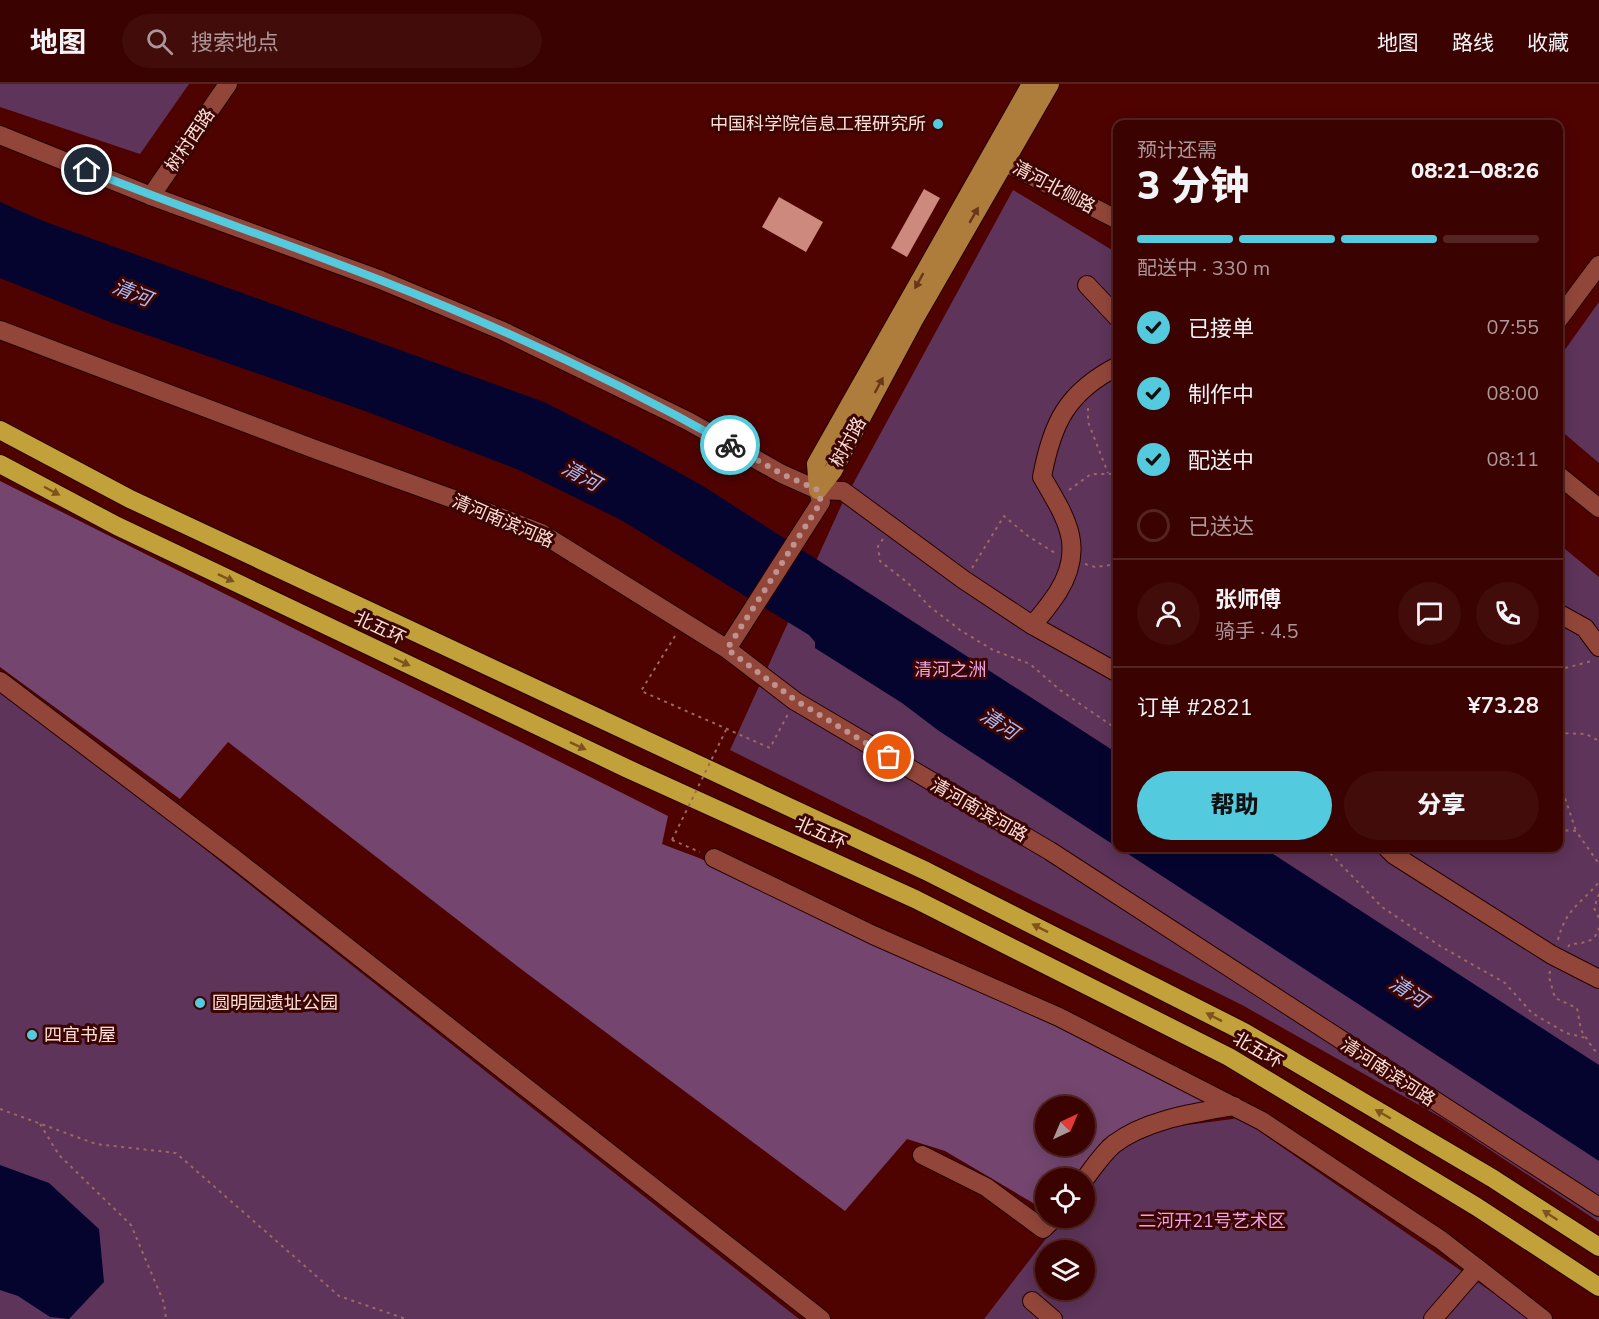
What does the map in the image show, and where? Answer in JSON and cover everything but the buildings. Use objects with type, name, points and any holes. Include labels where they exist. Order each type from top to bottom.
[{"type":"highway","name":"北五环","points":[[0,430],[130,499],[926,870],[1244,1032],[1492,1178],[1599,1247]]},
{"type":"highway","name":"北五环","points":[[0,464],[117,526],[582,748],[915,899],[1229,1057],[1477,1207],[1599,1287]]},
{"type":"highway","points":[[1477,1207],[1599,1300]]},
{"type":"main road","name":"树村路","points":[[818,490],[833,471],[914,320],[998,158],[1031,84]]},
{"type":"main road","name":"树村路","points":[[998,158],[1050,84]]},
{"type":"street","name":"树村西路","points":[[151,196],[228,84]]},
{"type":"street","points":[[0,135],[151,196],[381,280],[503,331],[688,421],[782,474],[818,490],[843,490],[964,580],[1032,625],[1113,670]]},
{"type":"street","name":"清河北侧路","points":[[998,158],[1113,217]]},
{"type":"street","points":[[1563,313],[1599,265]]},
{"type":"street","points":[[1087,285],[1113,313]]},
{"type":"street","name":"清河南滨河路","points":[[0,330],[541,533],[727,649],[795,700],[1050,852],[1599,1207]]},
{"type":"street","points":[[1032,625],[1040,618],[1065,579],[1073,555],[1069,532],[1057,501],[1042,477],[1048,443],[1064,410],[1099,376],[1113,369]]},
{"type":"street","points":[[1563,480],[1599,508]]},
{"type":"street","points":[[727,649],[812,518],[821,502],[818,490]]},
{"type":"street","points":[[1563,616],[1585,628],[1599,647]]},
{"type":"street","points":[[0,681],[231,856],[821,1319]]},
{"type":"street","points":[[1391,852],[1558,958],[1599,979]]},
{"type":"street","points":[[714,858],[873,935],[1059,1017],[1262,1120],[1442,1240],[1543,1319]]},
{"type":"street","points":[[1093,1168],[1104,1153],[1116,1143],[1144,1128],[1183,1116],[1234,1106]]},
{"type":"street","points":[[922,1155],[986,1187],[1035,1223]]},
{"type":"street","points":[[1433,1319],[1477,1268]]},
{"type":"street","points":[[1032,1301],[1053,1319]]},
{"type":"path","points":[[1088,404],[1088,422],[1108,473]]},
{"type":"path","points":[[1057,501],[1091,474],[1113,474]]},
{"type":"path","points":[[964,580],[1004,516],[1050,551],[1095,567],[1113,565]]},
{"type":"path","points":[[891,526],[878,546],[880,561],[908,583],[929,606],[960,630],[993,650],[1030,664],[1060,690],[1113,727]]},
{"type":"path","points":[[684,621],[641,691],[770,748],[795,700]]},
{"type":"path","points":[[1563,669],[1590,662],[1599,656]]},
{"type":"path","points":[[714,858],[672,840],[726,730]]},
{"type":"path","points":[[1563,733],[1586,734],[1599,741]]},
{"type":"path","points":[[1563,792],[1576,831],[1599,864]]},
{"type":"path","points":[[1563,830],[1576,831]]},
{"type":"path","points":[[1329,852],[1382,907],[1440,946],[1505,983],[1532,1013],[1566,1034],[1586,1038]]},
{"type":"path","points":[[1599,894],[1594,908],[1599,918]]},
{"type":"path","points":[[1558,958],[1570,944],[1588,942],[1597,935],[1599,928]]},
{"type":"path","points":[[0,1109],[96,1144],[176,1153],[339,1296],[406,1319]]},
{"type":"path","points":[[40,1124],[59,1155],[131,1225],[164,1303],[166,1319]]},
{"type":"green space","points":[[0,84],[189,84],[140,154],[0,107]]},
{"type":"green space","name":"清河之洲","points":[[1013,190],[1113,251],[1113,852],[1563,852],[1563,547],[1599,577],[1599,1222],[1442,1118],[1242,1005],[730,750],[841,506]]},
{"type":"green space","points":[[1599,302],[1599,463],[1563,432],[1563,352]]},
{"type":"green space","name":"圆明园遗址公园","points":[[0,687],[799,1319],[0,1319]]},
{"type":"green space","name":"二河开21号艺术区","points":[[1240,1118],[1531,1319],[984,1319],[1035,1253],[1035,1300],[1095,1300],[1095,1240],[1045,1240],[1054,1228],[1095,1228],[1095,1176],[1115,1150],[1157,1129]]},
{"type":"shaded area","points":[[0,481],[668,816],[662,844],[699,858],[1059,1025],[1210,1103],[1129,1125],[1103,1140],[1095,1150],[1095,1096],[1035,1096],[1035,1156],[1091,1156],[1081,1168],[1035,1168],[1035,1204],[945,1151],[907,1139],[845,1211],[521,969],[228,742],[180,799],[0,667]]},
{"type":"water","name":"清河","points":[[0,202],[43,221],[544,402],[633,447],[703,486],[1113,750],[1113,844],[939,731],[902,703],[815,648],[815,642],[809,635],[621,520],[519,470],[365,411],[110,322],[0,278]]},
{"type":"water","name":"清河","points":[[1125,852],[1270,852],[1599,1065],[1599,1161]]},
{"type":"water","points":[[0,1165],[49,1183],[99,1229],[104,1282],[69,1319],[50,1317],[18,1296],[0,1290]]},
{"type":"way so far","points":[[730,445],[782,474],[818,490],[821,502],[727,649],[795,700],[889,757]]},
{"type":"place","name":"中国科学院信息工程研究所","points":[[938,124]]},
{"type":"place","name":"圆明园遗址公园","points":[[200,1003]]},
{"type":"place","name":"四宜书屋","points":[[32,1035]]},
{"type":"route","points":[[87,170],[151,196],[381,280],[503,331],[688,421],[730,445]]}]
